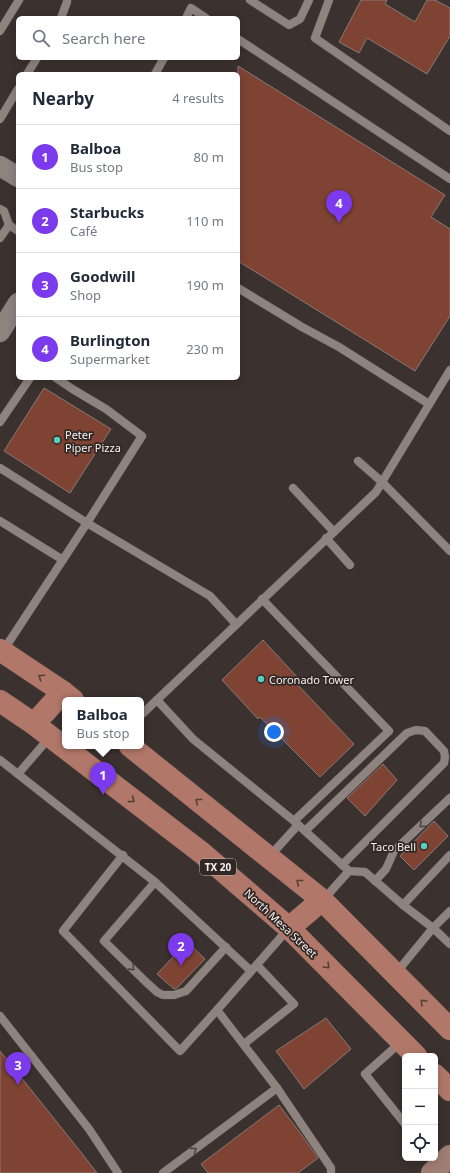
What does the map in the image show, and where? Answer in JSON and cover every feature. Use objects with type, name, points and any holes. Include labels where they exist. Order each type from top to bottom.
[{"type":"main road","points":[[1,651],[68,696]]},
{"type":"main road","name":"North Mesa Street","points":[[0,701],[62,746]]},
{"type":"main road","points":[[42,731],[62,704]]},
{"type":"main road","name":"North Mesa Street","points":[[66,749],[202,853],[289,928],[409,1049]]},
{"type":"main road","points":[[134,749],[322,900],[450,1030]]},
{"type":"main road","points":[[289,928],[322,900]]},
{"type":"main road","points":[[438,1078],[450,1090]]},
{"type":"street","points":[[0,166],[16,176]]},
{"type":"lane","points":[[0,31],[19,0]]},
{"type":"lane","points":[[62,16],[67,0]]},
{"type":"lane","points":[[250,0],[288,25],[300,19],[309,0]]},
{"type":"lane","points":[[329,0],[315,38],[450,131]]},
{"type":"lane","points":[[187,16],[191,8],[203,16]]},
{"type":"lane","points":[[240,40],[450,179]]},
{"type":"lane","points":[[28,72],[35,60]]},
{"type":"lane","points":[[156,72],[163,60]]},
{"type":"lane","points":[[0,118],[16,92]]},
{"type":"lane","points":[[0,209],[4,211],[9,225],[16,230]]},
{"type":"lane","points":[[0,238],[9,225]]},
{"type":"lane","points":[[240,289],[302,327],[339,347],[429,404]]},
{"type":"lane","points":[[144,712],[376,492],[450,370]]},
{"type":"lane","points":[[0,422],[29,380]]},
{"type":"lane","points":[[1,651],[63,560],[142,436],[106,409],[59,380]]},
{"type":"lane","points":[[358,461],[382,482],[450,551]]},
{"type":"lane","points":[[0,468],[87,523],[210,596],[236,624]]},
{"type":"lane","points":[[293,488],[334,532]]},
{"type":"lane","points":[[1,524],[63,560]]},
{"type":"lane","points":[[326,538],[350,565]]},
{"type":"lane","points":[[262,599],[389,731],[269,858]]},
{"type":"lane","points":[[157,700],[193,739],[299,826],[346,868],[365,872],[403,905],[433,928],[450,944]]},
{"type":"lane","points":[[299,826],[407,733],[416,730],[424,731],[444,751],[444,763],[346,868],[322,900]]},
{"type":"lane","points":[[18,774],[42,731]]},
{"type":"lane","points":[[0,760],[155,882],[251,971]]},
{"type":"lane","points":[[375,881],[386,869],[394,851],[450,798]]},
{"type":"lane","points":[[403,905],[450,855]]},
{"type":"lane","points":[[123,856],[63,931],[180,1051],[289,928]]},
{"type":"lane","points":[[155,882],[104,941],[146,982],[157,992],[164,995],[174,995],[186,991],[226,947]]},
{"type":"lane","points":[[395,974],[433,928],[450,911]]},
{"type":"lane","points":[[244,1044],[294,1004],[257,964]]},
{"type":"lane","points":[[217,1010],[277,1088],[331,1168],[331,1173]]},
{"type":"lane","points":[[0,1016],[89,1129],[118,1173]]},
{"type":"lane","points":[[402,1120],[365,1074],[409,1049]]},
{"type":"lane","points":[[163,1173],[277,1088]]},
{"type":"building","points":[[361,0],[387,0],[385,4],[415,22],[427,0],[435,0],[450,8],[450,36],[427,74],[367,38],[359,53],[339,42]]},
{"type":"building","points":[[238,66],[445,195],[431,217],[450,229],[450,316],[415,371],[240,262],[240,72],[238,72]]},
{"type":"building","name":"Peter Piper Pizza","points":[[44,388],[111,429],[70,493],[4,451]]},
{"type":"building","points":[[263,640],[299,679],[296,683],[354,744],[320,777],[260,717],[258,719],[222,680]]},
{"type":"building","points":[[383,764],[397,780],[365,816],[347,798]]},
{"type":"building","name":"Taco Bell","points":[[434,821],[448,836],[414,870],[400,856]]},
{"type":"building","points":[[187,942],[205,959],[177,988],[174,989],[157,974]]},
{"type":"building","points":[[326,1018],[351,1049],[304,1089],[276,1051]]},
{"type":"building","points":[[0,1051],[80,1151],[97,1173],[0,1173]]},
{"type":"building","points":[[279,1105],[318,1158],[298,1173],[208,1173],[201,1164]]},
{"type":"place","name":"Burlington","points":[[339,223]]},
{"type":"place","name":"Peter Piper Pizza","points":[[57,440]]},
{"type":"place","name":"Coronado Tower","points":[[261,679]]},
{"type":"place","name":"Balboa","points":[[103,795]]},
{"type":"place","name":"Taco Bell","points":[[424,846]]},
{"type":"place","name":"Starbucks","points":[[181,966]]},
{"type":"place","name":"Goodwill","points":[[18,1085]]}]
